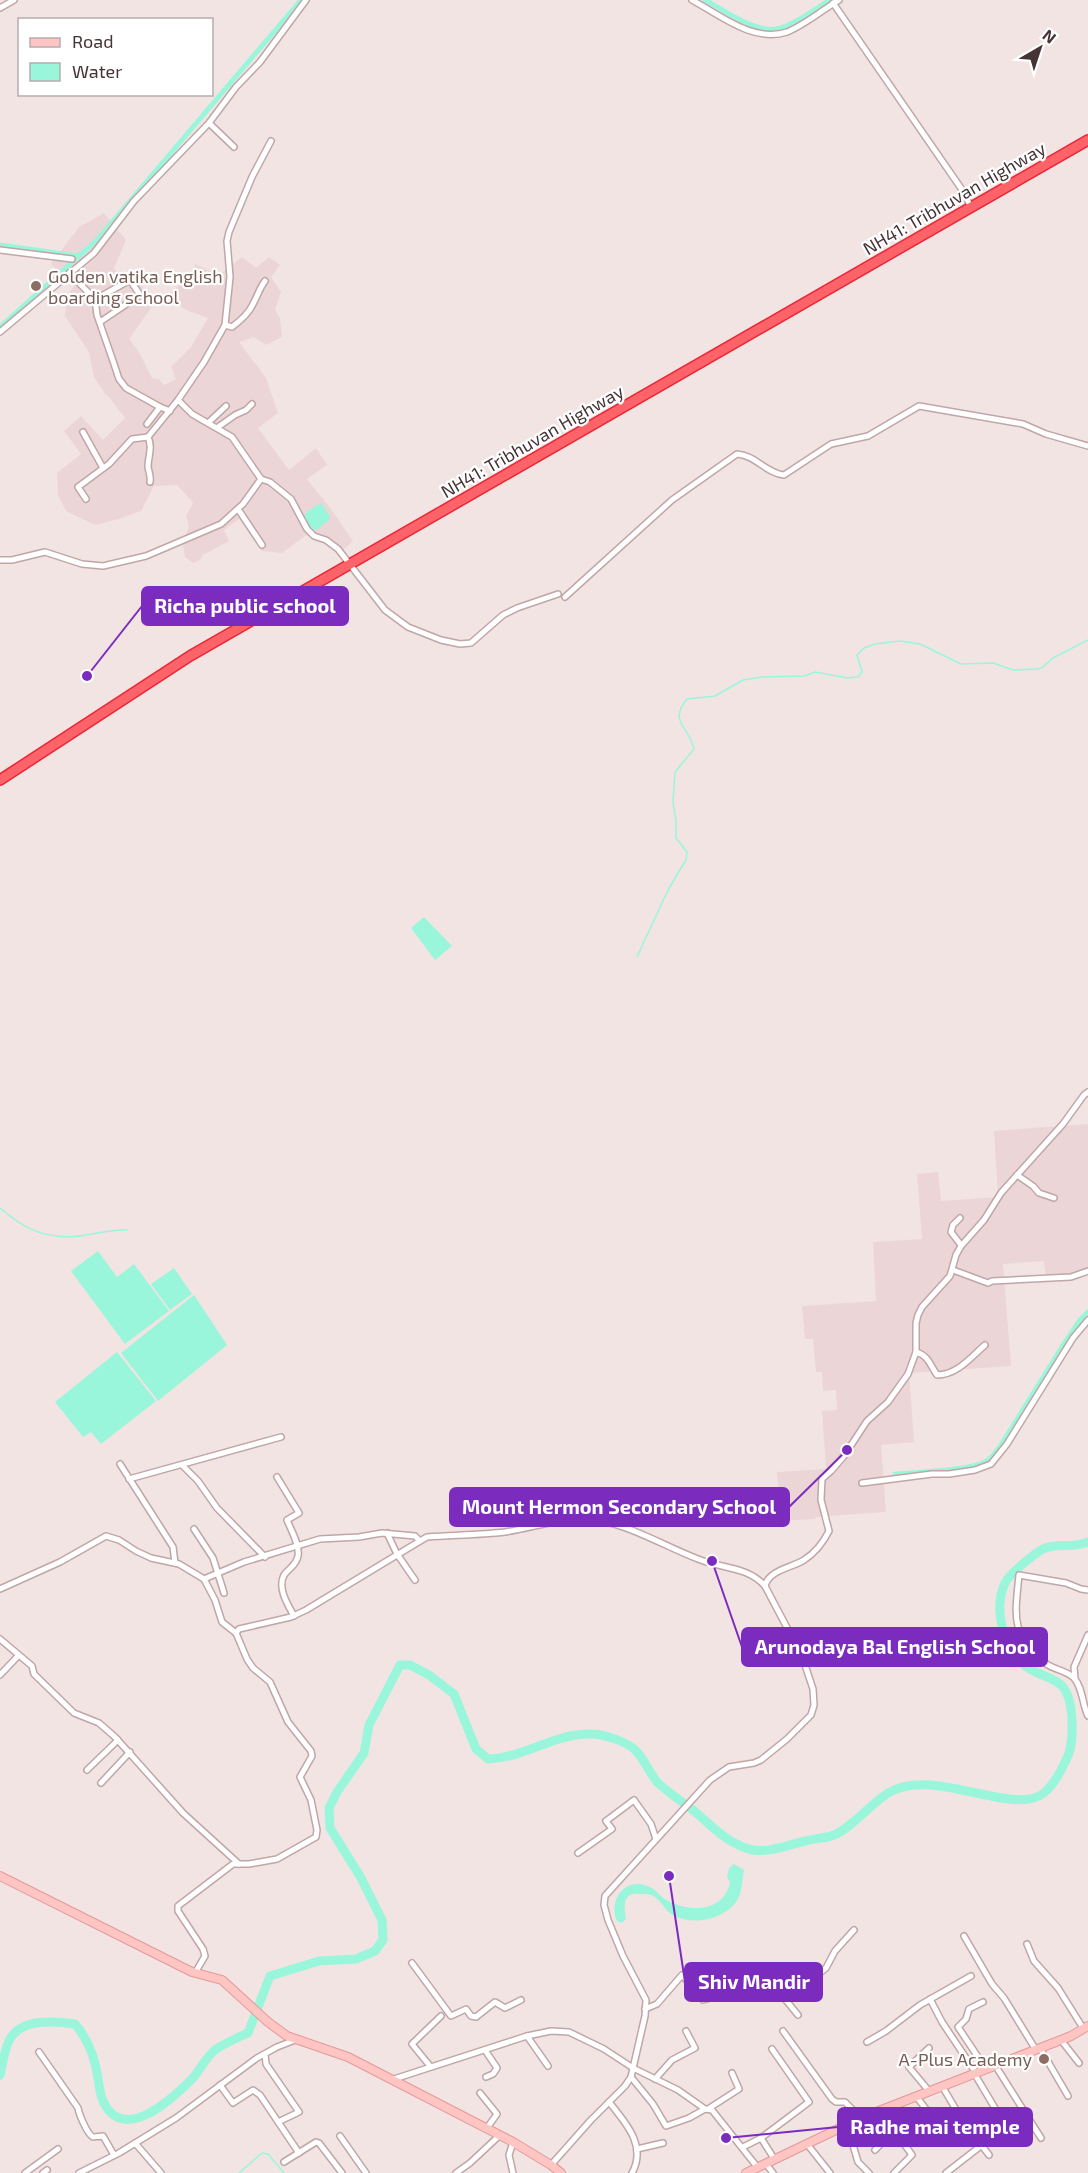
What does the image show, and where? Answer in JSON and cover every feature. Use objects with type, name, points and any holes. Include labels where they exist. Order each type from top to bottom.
[{"type":"highway","name":"NH41: Tribhuvan Highway","points":[[0,780],[190,656],[1088,140]]},
{"type":"main road","points":[[0,1876],[195,1973],[222,1980],[268,2022],[295,2040],[348,2057],[513,2142],[561,2173]]},
{"type":"main road","points":[[746,2173],[861,2118],[1061,2040],[1085,2027]]},
{"type":"street","points":[[0,9],[14,0]]},
{"type":"street","points":[[0,332],[94,253],[134,201],[208,123],[236,87],[260,62],[306,0]]},
{"type":"street","points":[[692,0],[750,31],[772,35],[796,27],[836,2],[965,194],[971,208]]},
{"type":"street","points":[[208,123],[234,147]]},
{"type":"street","points":[[86,500],[78,487],[103,468],[132,439],[148,437],[178,400],[204,362],[225,325],[230,277],[227,241],[229,232],[252,177],[271,141]]},
{"type":"street","points":[[0,250],[72,259]]},
{"type":"street","points":[[69,273],[94,299],[97,315],[119,379],[126,388],[170,411]]},
{"type":"street","points":[[99,298],[130,280],[140,295],[100,322]]},
{"type":"street","points":[[225,325],[232,327],[249,310],[254,303],[256,293],[265,281]]},
{"type":"street","points":[[178,400],[192,414],[232,437],[261,479],[270,482],[291,499],[307,529],[314,536],[326,540],[338,549],[386,610],[408,627],[441,640],[460,644],[471,643],[503,615],[558,594]]},
{"type":"street","points":[[218,427],[252,404]]},
{"type":"street","points":[[208,423],[226,406]]},
{"type":"street","points":[[565,597],[672,500],[737,454],[751,457],[768,470],[784,475],[831,444],[868,436],[919,406],[1023,424],[1046,434],[1088,446]]},
{"type":"street","points":[[147,424],[160,407]]},
{"type":"street","points":[[83,432],[103,468]]},
{"type":"street","points":[[148,437],[151,450],[148,466],[151,475],[150,482]]},
{"type":"street","points":[[0,560],[12,560],[45,552],[82,564],[103,566],[146,556],[220,524],[238,509],[261,479]]},
{"type":"street","points":[[238,509],[262,545]]},
{"type":"street","points":[[1086,1093],[1088,1102]]},
{"type":"street","points":[[765,1586],[766,1580],[772,1575],[803,1561],[815,1552],[824,1540],[829,1531],[821,1500],[822,1479],[831,1472],[867,1421],[888,1401],[908,1374],[916,1352],[918,1315],[922,1306],[946,1281],[953,1270],[961,1245],[984,1220],[1000,1194],[1063,1124],[1086,1093]]},
{"type":"street","points":[[1017,1175],[1039,1193],[1054,1198]]},
{"type":"street","points":[[960,1218],[953,1225],[951,1232],[961,1245]]},
{"type":"street","points":[[953,1270],[988,1283],[1071,1277],[1088,1271]]},
{"type":"street","points":[[862,1483],[949,1474],[975,1470],[991,1464],[1007,1444],[1073,1338],[1088,1320]]},
{"type":"street","points":[[916,1352],[930,1361],[934,1371],[940,1376],[953,1373],[985,1345]]},
{"type":"street","points":[[129,1479],[281,1437]]},
{"type":"street","points":[[120,1464],[173,1547],[175,1563]]},
{"type":"street","points":[[182,1465],[198,1481],[217,1508],[266,1557]]},
{"type":"street","points":[[277,1477],[299,1514],[287,1520],[298,1555],[293,1568],[285,1574],[282,1582],[285,1600],[294,1616]]},
{"type":"street","points":[[236,1633],[239,1629],[294,1616],[420,1541],[436,1536],[503,1532],[565,1520],[600,1520],[614,1524],[699,1560],[748,1572],[765,1586],[802,1656],[813,1689],[814,1705],[811,1714],[787,1740],[761,1760],[729,1767],[710,1780],[605,1896],[604,1905],[623,1956],[646,2000],[645,2009],[631,2077],[551,2165]]},
{"type":"street","points":[[194,1528],[213,1558],[224,1593]]},
{"type":"street","points":[[204,1579],[244,1562],[320,1539],[341,1539],[387,1533],[416,1536],[420,1541]]},
{"type":"street","points":[[387,1533],[397,1554],[415,1580]]},
{"type":"street","points":[[0,1589],[60,1562],[106,1536],[119,1540],[151,1558],[175,1563],[204,1579],[215,1600],[222,1622],[236,1633],[253,1668],[270,1682],[288,1722],[311,1751],[312,1756],[300,1777],[311,1800],[317,1830],[316,1837],[277,1859],[255,1864],[239,1864],[228,1868],[178,1906],[178,1911],[203,1949],[204,1956],[195,1973]]},
{"type":"street","points":[[1075,1679],[1045,1662],[1018,1629],[1015,1620],[1019,1575],[1066,1582],[1081,1590],[1088,1590]]},
{"type":"street","points":[[1088,1635],[1074,1667],[1075,1679],[1088,1716]]},
{"type":"street","points":[[0,1639],[32,1666],[34,1674],[74,1713],[99,1722],[130,1752],[183,1812],[239,1864]]},
{"type":"street","points":[[0,1675],[18,1656]]},
{"type":"street","points":[[87,1770],[118,1740]]},
{"type":"street","points":[[100,1783],[130,1752]]},
{"type":"street","points":[[578,1853],[612,1829],[606,1821],[634,1800],[651,1824],[656,1839]]},
{"type":"street","points":[[645,2009],[657,2004],[682,1975],[703,2000],[804,1974],[820,1973],[826,1968],[842,1941],[854,1930]]},
{"type":"street","points":[[964,1935],[992,1983],[1068,2096]]},
{"type":"street","points":[[1027,1944],[1034,1961],[1058,1988],[1085,2027]]},
{"type":"street","points":[[412,1963],[451,2016],[466,2009],[471,2016],[476,2017],[495,2002],[505,2008],[521,2000]]},
{"type":"street","points":[[867,2042],[930,1999],[971,1976]]},
{"type":"street","points":[[777,1982],[780,1993],[798,2015]]},
{"type":"street","points":[[930,1999],[1011,2135]]},
{"type":"street","points":[[982,2002],[969,2009],[966,2019],[958,2027],[986,2069]]},
{"type":"street","points":[[430,2066],[412,2044],[441,2016]]},
{"type":"street","points":[[392,2080],[527,2036],[551,2031],[569,2032],[678,2090],[718,2116],[742,2147],[773,2173]]},
{"type":"street","points":[[655,2079],[672,2060],[695,2048],[686,2031]]},
{"type":"street","points":[[783,2031],[832,2099],[836,2102],[844,2102],[861,2118]]},
{"type":"street","points":[[527,2036],[548,2066]]},
{"type":"street","points":[[79,2173],[114,2156],[176,2118],[265,2054],[295,2040]]},
{"type":"street","points":[[1061,2040],[1078,2063]]},
{"type":"street","points":[[928,2048],[909,2067],[929,2091]]},
{"type":"street","points":[[742,2147],[761,2138],[809,2102],[772,2049]]},
{"type":"street","points":[[485,2050],[497,2068],[493,2074],[486,2077]]},
{"type":"street","points":[[39,2052],[78,2108],[80,2117],[91,2135],[96,2138],[103,2136],[114,2156]]},
{"type":"street","points":[[265,2054],[266,2064],[292,2098],[299,2112],[279,2122]]},
{"type":"street","points":[[995,2065],[1041,2138]]},
{"type":"street","points":[[631,2077],[653,2104],[666,2126],[690,2118],[739,2089],[732,2073]]},
{"type":"street","points":[[220,2085],[233,2103],[253,2090],[260,2095],[298,2153]]},
{"type":"street","points":[[942,2086],[961,2118],[989,2155]]},
{"type":"street","points":[[480,2093],[497,2114],[487,2128]]},
{"type":"street","points":[[916,2096],[938,2125]]},
{"type":"street","points":[[609,2103],[627,2124],[637,2149],[636,2166],[632,2173]]},
{"type":"street","points":[[880,2110],[912,2155],[894,2173]]},
{"type":"street","points":[[840,2128],[853,2145],[858,2162],[869,2173]]},
{"type":"street","points":[[875,2150],[893,2131]]},
{"type":"street","points":[[456,2173],[500,2135]]},
{"type":"street","points":[[340,2136],[366,2173]]},
{"type":"street","points":[[761,2138],[775,2160]]},
{"type":"street","points":[[513,2142],[509,2155],[513,2173]]},
{"type":"street","points":[[135,2143],[161,2173]]},
{"type":"street","points":[[284,2162],[314,2143],[319,2143],[342,2173]]},
{"type":"street","points":[[637,2149],[663,2143]]},
{"type":"street","points":[[807,2144],[826,2172]]},
{"type":"street","points":[[946,2173],[982,2145]]},
{"type":"street","points":[[25,2173],[26,2170],[58,2149]]},
{"type":"shaded area","points":[[104,213],[126,240],[114,268],[124,281],[136,276],[153,305],[129,339],[139,352],[152,378],[159,379],[164,385],[176,379],[171,367],[191,347],[208,318],[186,310],[167,296],[179,285],[190,280],[195,264],[219,275],[242,257],[256,268],[269,257],[280,265],[271,277],[281,292],[275,310],[280,318],[282,337],[266,345],[254,337],[239,342],[266,378],[278,413],[258,428],[289,470],[316,448],[327,465],[307,479],[353,541],[343,550],[314,534],[305,536],[282,553],[262,551],[239,519],[224,530],[229,541],[193,563],[185,557],[183,544],[189,526],[186,516],[193,503],[177,485],[154,486],[141,511],[95,525],[66,511],[58,495],[57,473],[81,454],[64,431],[81,416],[103,440],[125,418],[94,377],[89,352],[65,316],[67,295],[74,286],[51,264],[79,227]]},
{"type":"shaded area","points":[[1088,1124],[1088,1275],[1046,1278],[1044,1261],[1003,1264],[1011,1366],[909,1373],[914,1442],[881,1445],[886,1512],[815,1517],[816,1524],[815,1519],[781,1521],[777,1472],[826,1469],[822,1411],[837,1410],[836,1390],[823,1391],[822,1372],[816,1372],[813,1339],[805,1339],[802,1306],[876,1301],[873,1242],[922,1239],[917,1174],[938,1172],[941,1201],[998,1197],[994,1131]]},
{"type":"water","points":[[321,503],[330,516],[329,520],[315,531],[303,517],[309,510]]},
{"type":"water","points":[[424,917],[452,946],[435,960],[411,928]]},
{"type":"water","points":[[98,1251],[117,1277],[134,1264],[169,1311],[125,1344],[71,1271]]},
{"type":"water","points":[[174,1268],[192,1294],[170,1310],[151,1284]]},
{"type":"water","points":[[194,1295],[227,1345],[158,1401],[121,1353]]},
{"type":"water","points":[[117,1352],[156,1401],[101,1444],[91,1432],[83,1437],[55,1402]]},
{"type":"water","points":[[734,1864],[744,1870],[741,1891],[738,1899],[730,1908],[715,1917],[698,1920],[681,1918],[670,1913],[653,1896],[634,1894],[627,1897],[626,1919],[622,1923],[617,1921],[616,1899],[625,1888],[631,1885],[639,1884],[650,1887],[665,1899],[684,1907],[703,1908],[712,1905],[726,1893],[730,1883],[727,1876],[729,1868]]},
{"type":"waterway","points":[[0,327],[96,241],[301,0]]},
{"type":"waterway","points":[[705,0],[740,20],[759,28],[768,29],[777,29],[791,24],[830,0]]},
{"type":"waterway","points":[[0,245],[78,256]]},
{"type":"waterway","points":[[637,957],[668,890],[686,860],[687,852],[676,838],[673,802],[675,772],[694,749],[679,713],[687,699],[715,696],[743,680],[762,677],[804,676],[815,672],[848,678],[858,677],[862,672],[857,655],[864,648],[875,644],[900,641],[920,644],[961,664],[993,663],[1013,670],[1038,669],[1053,658],[1088,640]]},
{"type":"waterway","points":[[0,1208],[23,1225],[47,1235],[74,1237],[127,1230]]},
{"type":"waterway","points":[[895,1474],[968,1467],[990,1459],[1062,1347],[1088,1312]]},
{"type":"waterway","points":[[0,2075],[8,2043],[15,2032],[22,2027],[39,2022],[75,2024],[91,2050],[103,2101],[112,2114],[123,2119],[135,2119],[148,2114],[172,2097],[192,2079],[215,2050],[248,2033],[270,1976],[319,1961],[356,1959],[375,1951],[383,1940],[382,1920],[360,1876],[330,1828],[329,1808],[337,1792],[364,1753],[369,1725],[400,1665],[410,1665],[429,1675],[454,1694],[476,1749],[488,1759],[514,1755],[565,1737],[596,1734],[615,1739],[633,1748],[658,1783],[720,1834],[736,1844],[753,1850],[774,1849],[834,1835],[888,1793],[907,1786],[950,1787],[1014,1800],[1032,1799],[1048,1789],[1066,1760],[1071,1744],[1071,1710],[1066,1691],[1061,1685],[1027,1667],[1010,1647],[1000,1615],[1002,1593],[1011,1575],[1041,1550],[1053,1546],[1088,1542]]},
{"type":"waterway","points":[[239,2173],[262,2153],[268,2154],[284,2173]]},
{"type":"place","name":"Golden vatika English boarding school","points":[[36,286]]},
{"type":"place","name":"Richa public school","points":[[87,676]]},
{"type":"place","name":"Mount Hermon Secondary School","points":[[847,1450]]},
{"type":"place","name":"Arunodaya Bal English School","points":[[712,1561]]},
{"type":"place","name":"Shiv Mandir","points":[[669,1876]]},
{"type":"place","name":"A-Plus Academy","points":[[1044,2059]]},
{"type":"place","name":"Radhe mai temple","points":[[726,2138]]}]
